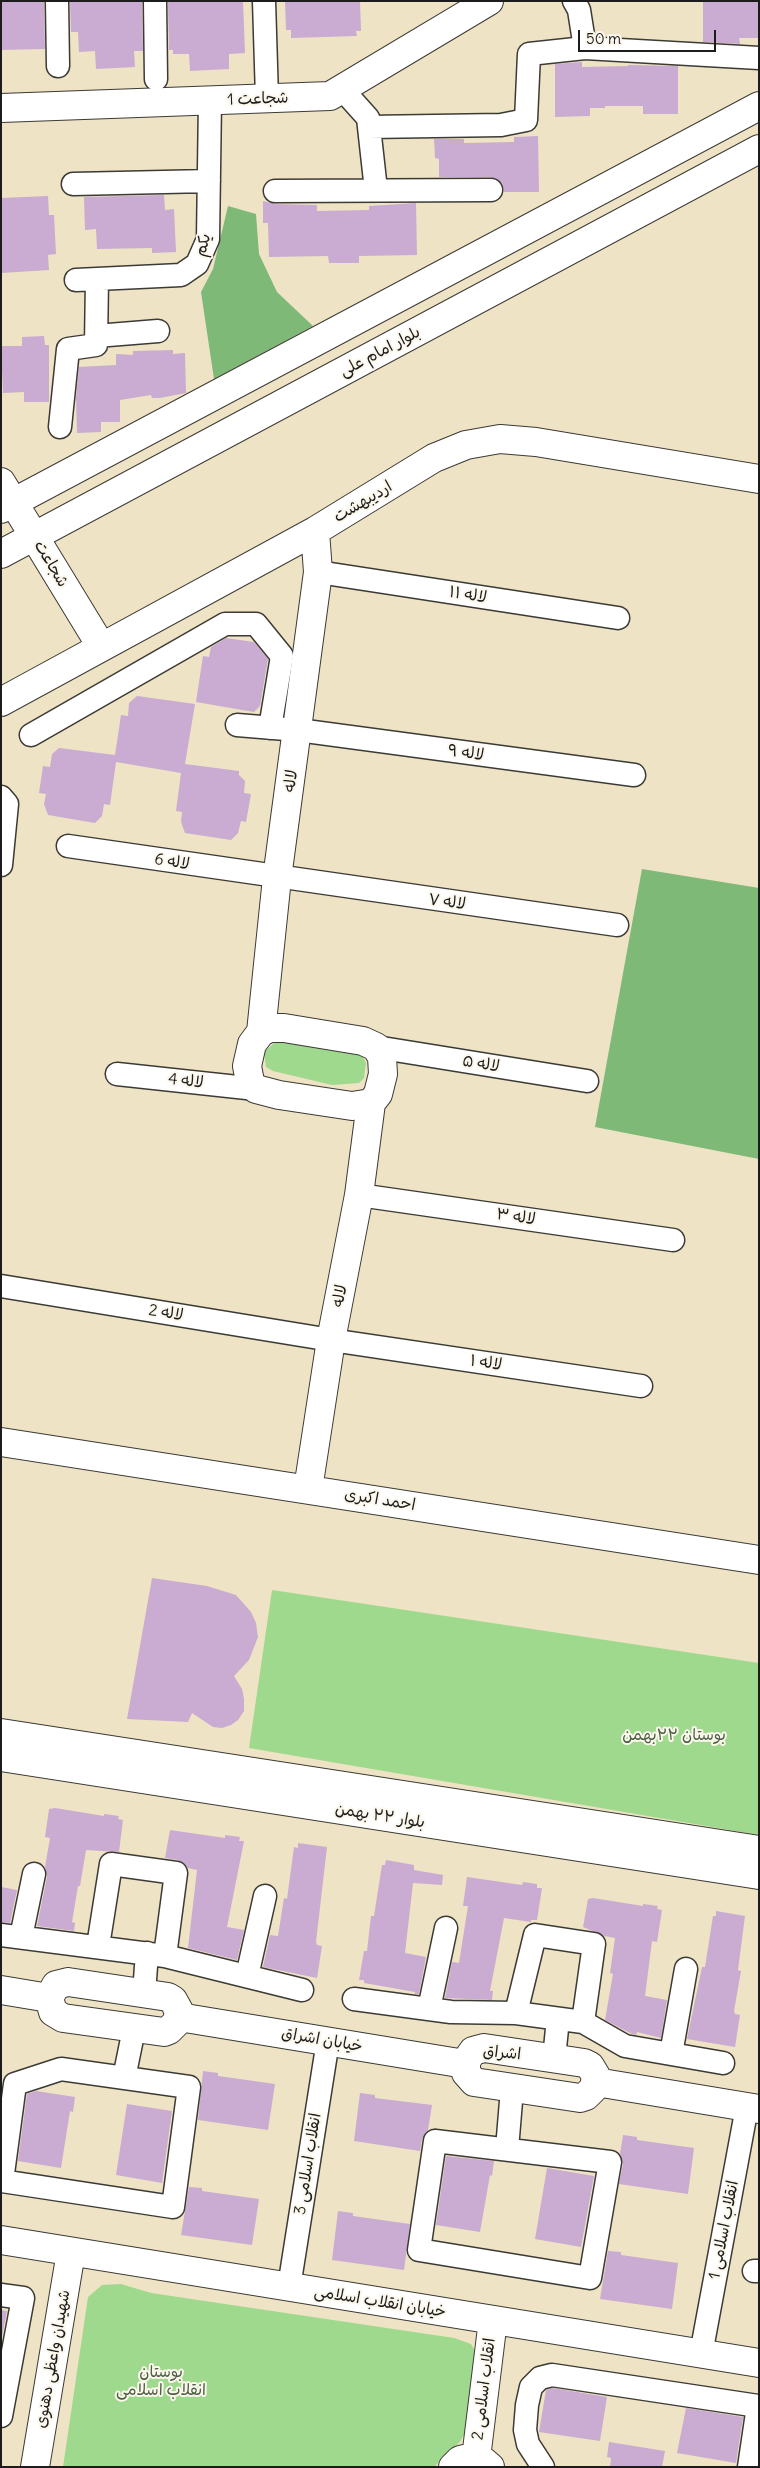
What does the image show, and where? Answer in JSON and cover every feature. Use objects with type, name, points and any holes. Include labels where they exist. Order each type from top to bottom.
[{"type":"street","points":[[57,1],[58,66]]},
{"type":"street","points":[[155,1],[156,79]]},
{"type":"street","points":[[264,1],[267,98]]},
{"type":"street","name":"شجاعت 1","points":[[1,108],[330,96],[489,1]]},
{"type":"street","points":[[574,1],[579,10],[585,48]]},
{"type":"street","points":[[369,127],[501,125],[526,120],[529,54],[585,48],[759,58]]},
{"type":"street","points":[[342,89],[368,118],[376,190]]},
{"type":"street","name":"یکم","points":[[96,336],[86,280],[181,276],[197,264],[208,239],[210,100]]},
{"type":"street","points":[[5,498],[759,106]]},
{"type":"street","name":"بلوار امام علی","points":[[1,554],[759,149]]},
{"type":"street","points":[[73,184],[209,181]]},
{"type":"street","points":[[275,191],[491,190]]},
{"type":"street","points":[[60,427],[68,349],[96,345],[96,336],[158,331]]},
{"type":"street","name":"اردیبهشت","points":[[1,702],[314,531],[434,458],[466,446],[500,439],[536,442],[759,479]]},
{"type":"street","name":"شجاعت","points":[[5,498],[34,536],[101,646]]},
{"type":"street","name":"لاله","points":[[261,1032],[277,878],[318,572],[314,531]]},
{"type":"street","name":"لاله ۱۱","points":[[318,572],[618,618]]},
{"type":"street","points":[[31,735],[225,624],[256,624],[282,656],[270,728]]},
{"type":"street","name":"لاله ۹","points":[[237,725],[298,730],[634,775]]},
{"type":"street","points":[[1,797],[7,804],[1,866]]},
{"type":"street","name":"لاله 6","points":[[68,846],[277,878]]},
{"type":"street","name":"لاله ۷","points":[[277,878],[617,926]]},
{"type":"street","points":[[371,1103],[352,1106],[279,1095],[256,1089],[250,1082],[247,1066],[252,1044],[261,1032],[270,1028],[284,1028],[363,1041],[376,1047]]},
{"type":"street","name":"لاله","points":[[308,1489],[331,1340],[359,1195],[371,1103],[378,1094],[383,1074],[382,1057],[376,1047]]},
{"type":"street","name":"لاله ۵","points":[[376,1047],[586,1081]]},
{"type":"street","name":"لاله 4","points":[[117,1074],[256,1089]]},
{"type":"street","name":"لاله ۳","points":[[359,1195],[673,1240]]},
{"type":"street","name":"لاله 2","points":[[1,1286],[331,1340]]},
{"type":"street","name":"لاله ۱","points":[[331,1340],[641,1386]]},
{"type":"street","name":"احمد اکبری","points":[[1,1442],[759,1560]]},
{"type":"street","name":"بلوار ۲۲ بهمن","points":[[1,1733],[759,1850]]},
{"type":"street","name":"بلوار ۲۲ بهمن","points":[[1,1757],[759,1875]]},
{"type":"street","points":[[98,1946],[111,1864],[176,1873],[156,1955],[144,1993]]},
{"type":"street","points":[[34,1874],[11,1936],[156,1955],[302,1990]]},
{"type":"street","points":[[248,1976],[265,1896]]},
{"type":"street","points":[[429,2009],[446,1928]]},
{"type":"street","points":[[516,2013],[535,1935],[594,1944],[583,2022]]},
{"type":"street","points":[[672,2054],[686,1969]]},
{"type":"street","points":[[68,1982],[144,1993],[168,1997],[173,2000],[177,2005],[179,2016],[174,2027],[164,2032],[63,2018],[53,2012],[49,1998],[56,1986],[68,1982]]},
{"type":"street","points":[[1,1990],[49,1998]]},
{"type":"street","points":[[354,1999],[451,2012],[516,2013],[583,2022],[625,2046],[723,2063]]},
{"type":"street","name":"خیابان اشراق","points":[[179,2016],[465,2064]]},
{"type":"street","points":[[554,2058],[558,2019]]},
{"type":"street","points":[[124,2078],[134,2029]]},
{"type":"street","name":"انقلاب اسلامی 3","points":[[289,2287],[328,2041]]},
{"type":"street","name":"اشراق","points":[[484,2048],[554,2058],[584,2063],[593,2071],[596,2082],[590,2093],[580,2098],[512,2089],[474,2082],[466,2073],[465,2064],[473,2051],[484,2048]]},
{"type":"street","points":[[61,2069],[124,2078],[189,2087],[173,2207],[2,2181],[15,2084],[61,2069]]},
{"type":"street","points":[[596,2082],[753,2108]]},
{"type":"street","points":[[507,2149],[512,2089]]},
{"type":"street","name":"انقلاب اسلامی 1","points":[[700,2354],[753,2108]]},
{"type":"street","points":[[435,2141],[507,2149],[610,2162],[590,2278],[419,2250],[435,2141]]},
{"type":"street","name":"خیابان انقلاب اسلامی","points":[[1,2240],[759,2363]]},
{"type":"street","name":"شهیدان واعظی دهنوی","points":[[35,2467],[71,2252]]},
{"type":"street","points":[[1,2295],[23,2298],[1,2416]]},
{"type":"street","name":"انقلاب اسلامی 2","points":[[473,2464],[492,2320]]},
{"type":"street","points":[[543,2467],[528,2444],[525,2430],[527,2405],[532,2388],[540,2378],[552,2375],[758,2406],[749,2467]]},
{"type":"green space","points":[[228,206],[256,214],[259,254],[277,292],[313,326],[214,379],[201,292],[213,269]]},
{"type":"green space","points":[[642,869],[759,888],[759,1159],[595,1127]]},
{"type":"green space","points":[[279,1039],[361,1053],[366,1063],[364,1078],[359,1083],[332,1085],[273,1071],[266,1067],[264,1052]]},
{"type":"green space","name":"بوستان ۲۲بهمن","points":[[272,1590],[759,1663],[759,1835],[249,1748]]},
{"type":"green space","name":"بوستان انقلاب اسلامی","points":[[121,2284],[151,2293],[454,2338],[471,2344],[477,2354],[468,2427],[460,2442],[434,2467],[63,2467],[88,2297],[102,2285]]},
{"type":"building","points":[[1,1],[44,1],[45,49],[1,50]]},
{"type":"building","points":[[70,1],[142,1],[143,51],[134,51],[135,67],[96,69],[95,51],[79,52],[78,32],[71,32]]},
{"type":"building","points":[[168,1],[243,1],[245,53],[229,54],[229,69],[190,71],[189,54],[173,54],[173,50],[169,50]]},
{"type":"building","points":[[360,1],[361,31],[356,31],[357,36],[291,38],[291,30],[286,30],[285,2]]},
{"type":"building","points":[[703,1],[759,1],[759,38],[739,38],[740,44],[703,42]]},
{"type":"building","points":[[582,62],[582,67],[628,65],[678,66],[678,114],[643,114],[643,106],[605,106],[605,108],[590,108],[590,116],[555,117],[555,64]]},
{"type":"building","points":[[538,136],[539,192],[504,192],[502,183],[491,177],[439,177],[439,159],[435,158],[434,139],[464,139],[464,143],[514,142],[514,137]]},
{"type":"building","points":[[164,195],[165,210],[174,209],[176,252],[152,253],[152,248],[97,249],[96,229],[85,230],[84,197]]},
{"type":"building","points":[[48,196],[49,215],[54,215],[56,254],[48,255],[49,270],[1,273],[1,198]]},
{"type":"building","points":[[263,201],[275,204],[317,205],[317,211],[369,210],[369,206],[416,203],[417,255],[359,256],[359,263],[329,263],[328,256],[269,257],[268,223],[263,223]]},
{"type":"building","points":[[44,336],[45,345],[49,345],[49,402],[24,402],[24,392],[3,393],[1,346],[22,346],[22,337]]},
{"type":"building","points":[[173,350],[173,354],[185,353],[186,393],[160,398],[152,398],[151,395],[120,400],[120,422],[101,422],[101,432],[77,433],[76,397],[79,367],[116,365],[116,354],[133,355],[133,351]]},
{"type":"building","points":[[226,638],[254,642],[268,659],[260,706],[254,712],[196,702],[203,656],[209,657],[211,647]]},
{"type":"building","points":[[137,696],[195,704],[185,764],[239,771],[239,775],[245,781],[244,793],[251,794],[246,822],[241,821],[238,833],[231,840],[185,833],[181,822],[182,812],[176,811],[181,773],[116,762],[110,805],[104,804],[102,816],[95,823],[48,815],[44,804],[46,794],[39,793],[43,766],[50,767],[52,754],[59,748],[115,755],[121,715],[128,716],[129,703]]},
{"type":"building","points":[[152,1578],[207,1586],[236,1595],[251,1612],[256,1623],[258,1637],[249,1660],[234,1676],[242,1689],[244,1711],[238,1720],[231,1725],[222,1728],[213,1727],[192,1713],[188,1722],[127,1719]]},
{"type":"building","points":[[55,1808],[104,1816],[104,1814],[119,1816],[118,1819],[123,1820],[119,1852],[86,1850],[72,1922],[75,1923],[74,1931],[37,1926],[47,1877],[45,1867],[50,1838],[45,1837],[49,1809]]},
{"type":"building","points":[[170,1830],[225,1838],[225,1835],[240,1837],[239,1841],[244,1841],[227,1927],[244,1930],[237,1960],[188,1948],[197,1870],[188,1868],[178,1860],[165,1858]]},
{"type":"building","points":[[298,1843],[327,1847],[316,1942],[317,1945],[322,1946],[317,1978],[263,1967],[270,1935],[278,1936],[284,1898],[287,1899],[294,1847],[298,1848]]},
{"type":"building","points":[[386,1860],[414,1865],[414,1870],[443,1875],[442,1885],[413,1883],[405,1953],[426,1957],[419,1994],[364,1983],[364,1980],[359,1980],[364,1951],[367,1951],[371,1916],[374,1916],[382,1865],[385,1865]]},
{"type":"building","points":[[467,1877],[522,1885],[523,1882],[537,1884],[537,1888],[542,1888],[537,1920],[531,1920],[531,1922],[504,1918],[490,1991],[493,1991],[492,2000],[445,1998],[452,1962],[459,1963],[468,1906],[463,1906]]},
{"type":"building","points":[[1,1887],[17,1890],[10,1923],[1,1922]]},
{"type":"building","points":[[593,1898],[643,1906],[643,1904],[658,1906],[657,1909],[662,1910],[657,1942],[652,1941],[645,1996],[667,2000],[661,2038],[637,2032],[636,2035],[605,2020],[613,1974],[610,1973],[615,1938],[604,1936],[583,1927],[588,1899]]},
{"type":"building","points":[[716,1911],[745,1916],[738,1970],[741,1971],[734,2011],[735,2014],[740,2015],[735,2047],[687,2039],[702,1967],[705,1967],[713,1916],[716,1916]]},
{"type":"building","points":[[203,2071],[218,2073],[218,2076],[275,2084],[268,2130],[198,2120]]},
{"type":"building","points":[[36,2091],[75,2097],[73,2112],[70,2111],[61,2168],[18,2161],[27,2094]]},
{"type":"building","points":[[360,2093],[375,2095],[375,2098],[432,2105],[428,2130],[422,2139],[420,2151],[354,2141]]},
{"type":"building","points":[[127,2104],[172,2111],[162,2183],[116,2175]]},
{"type":"building","points":[[623,2135],[637,2137],[637,2140],[694,2148],[688,2194],[619,2184],[623,2164],[620,2154]]},
{"type":"building","points":[[446,2156],[494,2161],[480,2232],[436,2225]]},
{"type":"building","points":[[547,2168],[594,2176],[581,2247],[535,2239]]},
{"type":"building","points":[[189,2187],[202,2188],[202,2191],[259,2199],[252,2245],[181,2235]]},
{"type":"building","points":[[338,2211],[353,2213],[353,2216],[410,2224],[404,2270],[332,2260]]},
{"type":"building","points":[[608,2251],[621,2252],[621,2255],[678,2263],[672,2309],[600,2299]]},
{"type":"building","points":[[1,2310],[7,2311],[2,2337],[1,2337]]},
{"type":"building","points":[[553,2388],[607,2397],[600,2441],[539,2432],[546,2390]]},
{"type":"building","points":[[686,2408],[743,2417],[736,2463],[677,2453]]},
{"type":"building","points":[[609,2442],[665,2451],[662,2467],[610,2467],[611,2458],[607,2457]]}]
